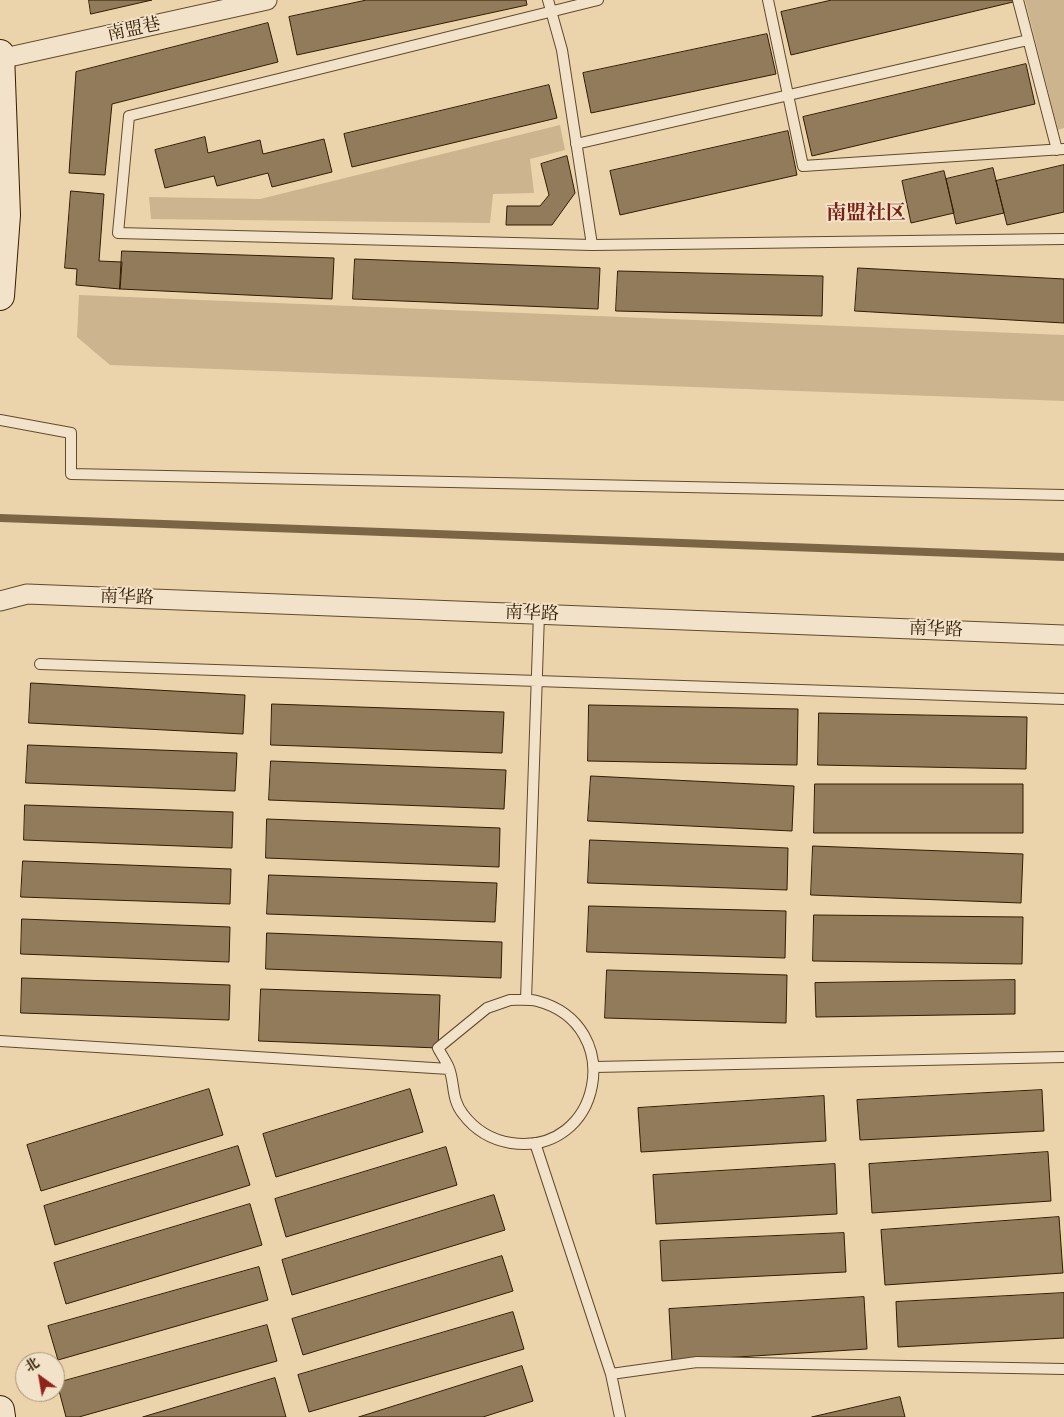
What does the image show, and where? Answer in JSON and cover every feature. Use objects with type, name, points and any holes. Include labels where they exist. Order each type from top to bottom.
[{"type":"main road","points":[[0,57],[6,215],[0,296]]},
{"type":"main road","points":[[0,1410],[1,1417]]},
{"type":"street","name":"南盟巷","points":[[0,57],[268,0]]},
{"type":"street","name":"南华路","points":[[0,601],[28,594],[1064,635]]},
{"type":"lane","points":[[548,0],[562,50],[592,245]]},
{"type":"lane","points":[[598,0],[129,116],[118,233],[592,245],[1064,239]]},
{"type":"lane","points":[[768,0],[803,166],[1060,149],[1018,0]]},
{"type":"lane","points":[[576,144],[1028,40]]},
{"type":"lane","points":[[0,420],[71,433],[70,474],[1064,495]]},
{"type":"lane","points":[[526,1000],[539,614]]},
{"type":"lane","points":[[40,664],[1064,699]]},
{"type":"lane","points":[[510,1000],[526,1000],[535,1000],[558,1008],[578,1024],[590,1044],[595,1067],[592,1091],[583,1112],[566,1129],[546,1140],[522,1144],[500,1141],[478,1130],[462,1114],[452,1092],[449,1069],[438,1048],[487,1008],[510,1000]]},
{"type":"lane","points":[[0,1041],[449,1069]]},
{"type":"lane","points":[[595,1067],[1064,1057]]},
{"type":"lane","points":[[535,1142],[611,1374],[620,1417]]},
{"type":"lane","points":[[611,1374],[697,1362],[1064,1369]]},
{"type":"shaded area","points":[[1025,0],[1064,0],[1064,128],[1058,130]]},
{"type":"shaded area","points":[[560,125],[565,150],[530,159],[534,193],[493,194],[490,223],[151,219],[149,197],[260,199]]},
{"type":"shaded area","points":[[79,295],[1064,335],[1064,401],[110,365],[77,337]]},
{"type":"building","points":[[89,0],[152,0],[91,14]]},
{"type":"building","points":[[367,0],[526,0],[527,5],[297,55],[289,17]]},
{"type":"building","points":[[832,0],[1013,0],[1013,2],[791,55],[781,12]]},
{"type":"building","points":[[268,23],[278,62],[112,104],[105,175],[69,173],[76,72]]},
{"type":"building","points":[[767,34],[776,74],[591,113],[583,73]]},
{"type":"building","points":[[1026,64],[1035,104],[812,156],[803,117]]},
{"type":"building","points":[[549,85],[557,118],[352,167],[344,134]]},
{"type":"building","points":[[788,131],[797,175],[620,215],[610,171]]},
{"type":"building","points":[[205,137],[208,153],[260,140],[263,154],[324,139],[332,172],[272,187],[268,173],[217,186],[214,176],[165,188],[155,150]]},
{"type":"building","points":[[567,156],[575,193],[552,225],[506,225],[507,206],[540,206],[549,195],[541,164]]},
{"type":"building","points":[[1064,165],[1064,212],[1007,225],[996,181]]},
{"type":"building","points":[[993,168],[1004,213],[956,224],[946,179]]},
{"type":"building","points":[[944,171],[954,213],[911,223],[902,181]]},
{"type":"building","points":[[71,191],[104,194],[99,261],[122,262],[120,289],[76,285],[77,269],[65,268]]},
{"type":"building","points":[[122,251],[334,258],[332,299],[120,289]]},
{"type":"building","points":[[355,259],[600,268],[598,309],[353,299]]},
{"type":"building","points":[[858,268],[1064,279],[1064,323],[855,311]]},
{"type":"building","points":[[618,271],[823,276],[822,316],[616,311]]},
{"type":"building","points":[[31,683],[245,695],[243,734],[29,723]]},
{"type":"building","points":[[272,704],[504,712],[502,753],[271,745]]},
{"type":"building","points":[[589,705],[798,709],[797,765],[588,761]]},
{"type":"building","points":[[819,713],[1027,717],[1026,769],[818,765]]},
{"type":"building","points":[[28,745],[237,753],[235,791],[26,783]]},
{"type":"building","points":[[271,761],[506,770],[504,809],[269,800]]},
{"type":"building","points":[[591,776],[794,786],[792,831],[588,821]]},
{"type":"building","points":[[815,784],[1023,784],[1023,833],[814,833]]},
{"type":"building","points":[[25,805],[233,812],[232,848],[24,840]]},
{"type":"building","points":[[267,819],[500,828],[499,867],[266,858]]},
{"type":"building","points":[[590,840],[788,848],[787,890],[588,883]]},
{"type":"building","points":[[813,846],[1023,854],[1021,903],[811,895]]},
{"type":"building","points":[[23,861],[231,869],[230,904],[21,897]]},
{"type":"building","points":[[269,875],[497,883],[495,922],[267,914]]},
{"type":"building","points":[[589,906],[786,911],[785,958],[587,952]]},
{"type":"building","points":[[814,915],[1023,917],[1022,964],[813,961]]},
{"type":"building","points":[[22,919],[230,927],[229,962],[21,954]]},
{"type":"building","points":[[267,933],[502,942],[501,978],[266,969]]},
{"type":"building","points":[[607,970],[787,975],[786,1023],[605,1018]]},
{"type":"building","points":[[22,978],[230,985],[229,1020],[21,1013]]},
{"type":"building","points":[[1015,980],[1015,1014],[816,1017],[815,983]]},
{"type":"building","points":[[261,989],[440,995],[438,1048],[259,1041]]},
{"type":"building","points":[[209,1089],[223,1135],[41,1191],[27,1145]]},
{"type":"building","points":[[410,1089],[423,1132],[276,1177],[263,1134]]},
{"type":"building","points":[[1042,1090],[1044,1131],[860,1140],[857,1100]]},
{"type":"building","points":[[824,1096],[826,1141],[641,1152],[638,1108]]},
{"type":"building","points":[[238,1146],[250,1185],[55,1245],[44,1206]]},
{"type":"building","points":[[446,1147],[457,1185],[286,1237],[275,1199]]},
{"type":"building","points":[[1048,1152],[1051,1201],[872,1213],[869,1164]]},
{"type":"building","points":[[835,1164],[837,1214],[656,1224],[653,1175]]},
{"type":"building","points":[[494,1195],[505,1230],[292,1295],[282,1260]]},
{"type":"building","points":[[250,1204],[262,1245],[66,1304],[54,1263]]},
{"type":"building","points":[[1059,1217],[1063,1273],[885,1285],[881,1230]]},
{"type":"building","points":[[844,1233],[846,1272],[662,1281],[660,1241]]},
{"type":"building","points":[[502,1256],[513,1291],[303,1355],[292,1319]]},
{"type":"building","points":[[259,1267],[268,1300],[65,1358],[65,1352],[56,1352],[48,1326]]},
{"type":"building","points":[[1064,1293],[1064,1338],[898,1347],[896,1302]]},
{"type":"building","points":[[864,1297],[867,1349],[672,1361],[669,1309]]},
{"type":"building","points":[[513,1312],[524,1349],[309,1412],[298,1375]]},
{"type":"building","points":[[267,1325],[277,1361],[79,1417],[66,1417],[62,1402],[65,1402],[65,1381]]},
{"type":"building","points":[[522,1366],[533,1401],[483,1417],[359,1417]]},
{"type":"building","points":[[275,1378],[286,1417],[143,1417]]},
{"type":"building","points":[[900,1397],[905,1417],[812,1417]]},
{"type":"waterway","points":[[0,518],[1064,557]]},
{"type":"district","name":"南盟社区","points":[[866,214]]}]
